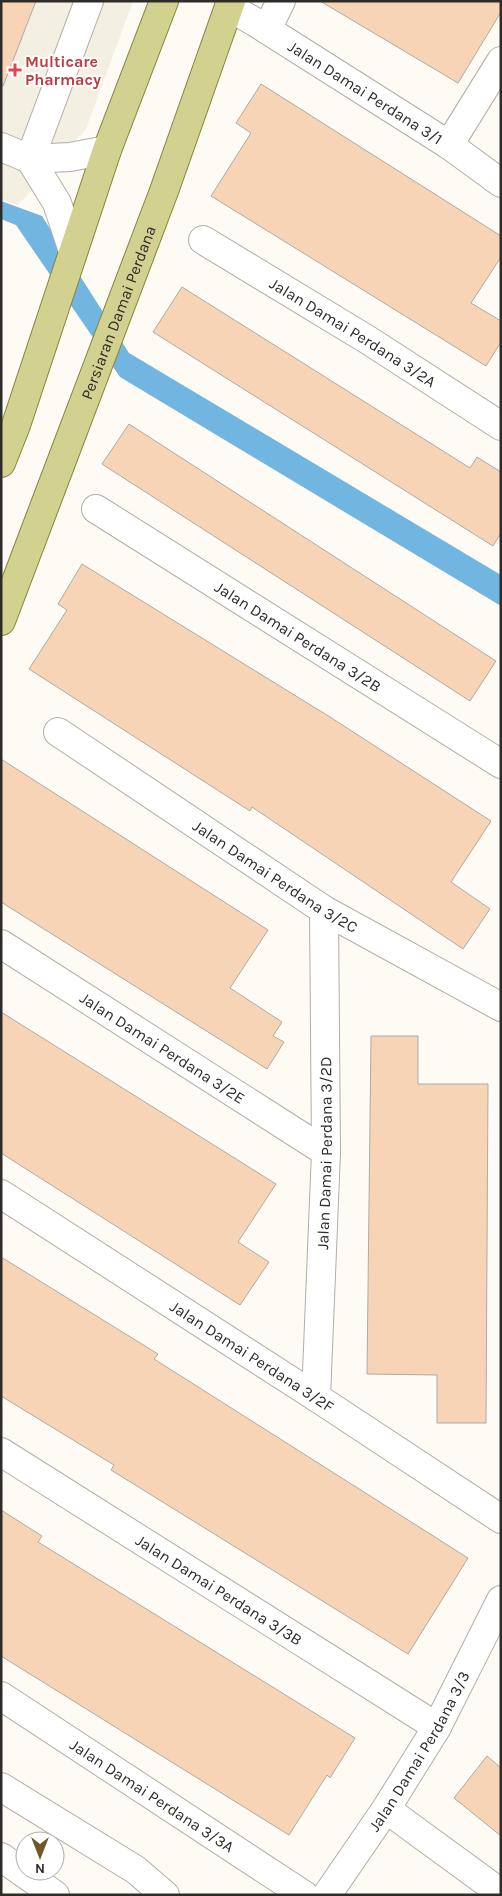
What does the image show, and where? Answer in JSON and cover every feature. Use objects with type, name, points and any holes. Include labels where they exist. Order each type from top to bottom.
[{"type":"main road","points":[[1,462],[16,425],[107,150],[164,1]]},
{"type":"main road","name":"Persiaran Damai Perdana","points":[[1,621],[164,191],[230,4]]},
{"type":"street","points":[[30,159],[89,1]]},
{"type":"street","points":[[266,29],[281,1]]},
{"type":"street","name":"Jalan Damai Perdana 3/1","points":[[230,4],[266,29],[449,144],[501,183]]},
{"type":"street","points":[[449,144],[501,61]]},
{"type":"street","points":[[1,148],[30,159],[70,157],[107,150]]},
{"type":"street","points":[[30,159],[57,204],[73,251]]},
{"type":"street","name":"Jalan Damai Perdana 3/2A","points":[[203,240],[368,340],[501,426]]},
{"type":"street","name":"Jalan Damai Perdana 3/2B","points":[[96,509],[501,764]]},
{"type":"street","name":"Jalan Damai Perdana 3/2C","points":[[58,732],[324,910],[501,1007]]},
{"type":"street","name":"Jalan Damai Perdana 3/2D","points":[[316,1396],[326,1152],[324,910]]},
{"type":"street","name":"Jalan Damai Perdana 3/2E","points":[[1,944],[326,1152]]},
{"type":"street","name":"Jalan Damai Perdana 3/2F","points":[[1,1194],[316,1396],[501,1519]]},
{"type":"street","name":"Jalan Damai Perdana 3/3B","points":[[1,1452],[437,1727]]},
{"type":"street","name":"Jalan Damai Perdana 3/3","points":[[327,1895],[386,1810],[437,1727],[501,1600]]},
{"type":"street","name":"Jalan Damai Perdana 3/3A","points":[[1,1696],[304,1895]]},
{"type":"street","points":[[1,1787],[136,1870],[165,1895]]},
{"type":"street","points":[[386,1810],[501,1893]]},
{"type":"street","points":[[1,1857],[55,1895]]},
{"type":"shaded area","points":[[1,1],[133,1],[86,129],[18,205],[1,199]]},
{"type":"water","points":[[1,201],[42,216],[129,353],[501,575],[501,606],[120,377],[16,225],[1,219]]},
{"type":"building","points":[[1,1],[36,1],[3,86],[1,86]]},
{"type":"building","points":[[320,1],[501,1],[501,12],[458,83]]},
{"type":"building","points":[[261,84],[501,236],[501,257],[471,303],[501,321],[501,342],[486,366],[211,196],[251,133],[236,123]]},
{"type":"building","points":[[182,287],[470,468],[477,457],[501,472],[501,533],[493,546],[153,332]]},
{"type":"building","points":[[129,424],[496,661],[470,701],[102,464]]},
{"type":"building","points":[[82,564],[330,717],[491,821],[451,882],[490,909],[463,949],[252,807],[250,811],[29,669],[67,610],[58,604]]},
{"type":"building","points":[[1,759],[268,930],[230,988],[282,1022],[273,1036],[284,1042],[267,1069],[1,902]]},
{"type":"building","points":[[1,1012],[276,1184],[238,1242],[269,1262],[240,1305],[1,1153]]},
{"type":"building","points":[[371,1036],[418,1036],[418,1084],[488,1084],[486,1423],[437,1423],[437,1375],[367,1374]]},
{"type":"building","points":[[1,1257],[158,1354],[154,1359],[468,1558],[408,1654],[111,1470],[114,1465],[1,1396]]},
{"type":"building","points":[[1,1510],[42,1536],[38,1542],[355,1738],[330,1778],[327,1775],[289,1835],[1,1656]]},
{"type":"building","points":[[487,1756],[501,1768],[501,1836],[454,1798]]},
{"type":"place","name":"Multicare Pharmacy","points":[[15,70]]}]
